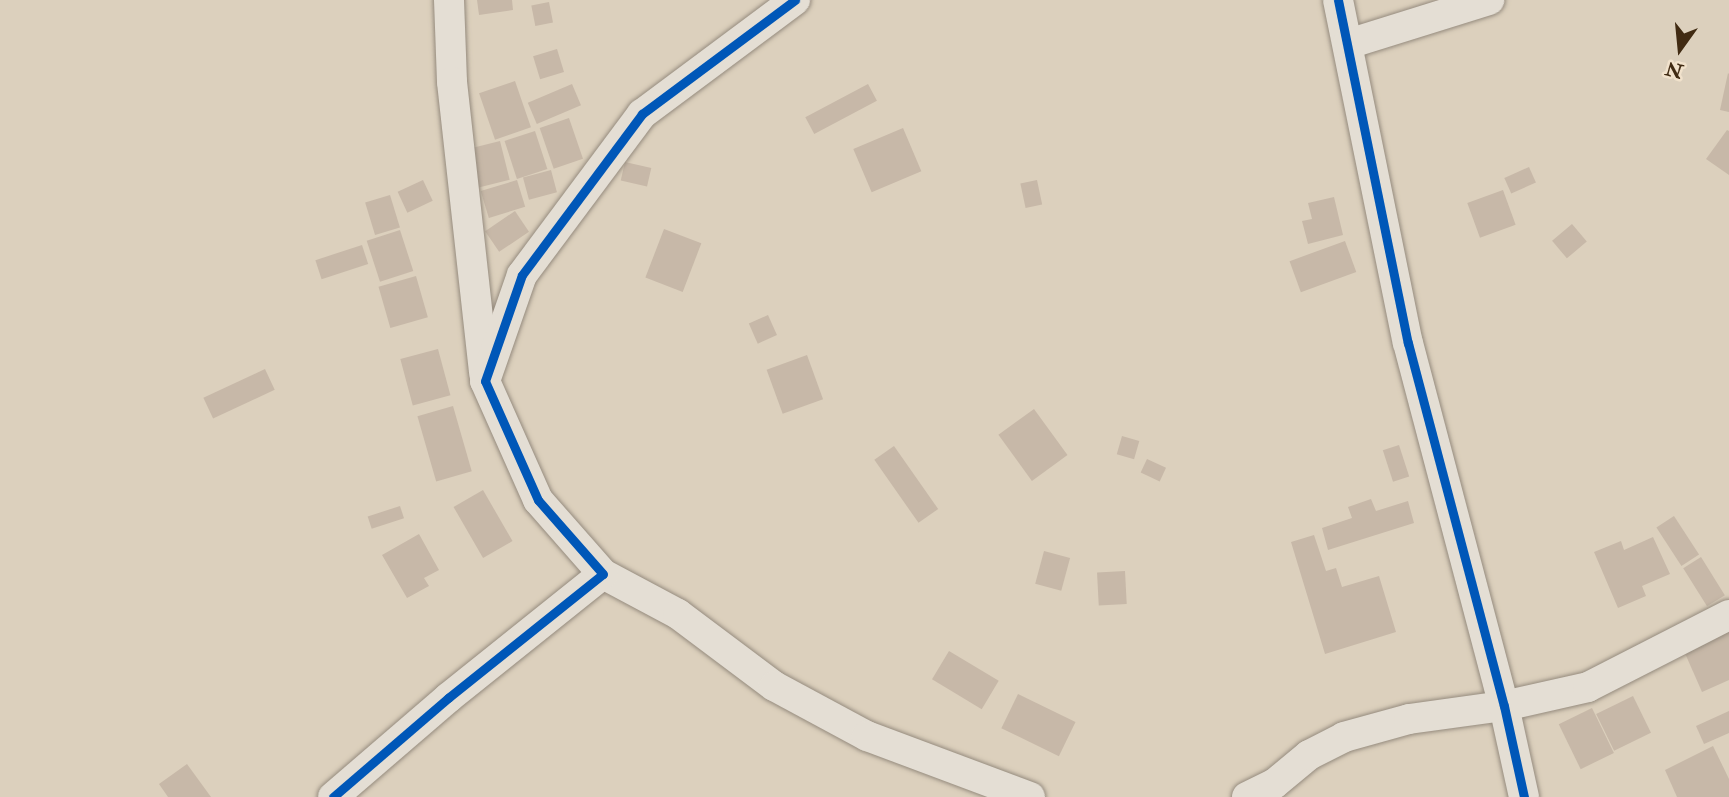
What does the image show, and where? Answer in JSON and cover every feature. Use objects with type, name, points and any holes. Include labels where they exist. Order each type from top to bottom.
[{"type":"street","points":[[449,0],[453,94],[485,382],[538,500],[603,574],[678,614],[774,686],[867,736],[1030,797]]},
{"type":"street","points":[[485,382],[522,275],[642,114],[795,0]]},
{"type":"street","points":[[1338,0],[1408,343],[1504,706],[1524,797]]},
{"type":"street","points":[[1348,44],[1489,0]]},
{"type":"street","points":[[333,797],[448,698],[603,574]]},
{"type":"street","points":[[1247,797],[1274,784],[1309,755],[1344,737],[1409,719],[1504,706],[1588,687],[1729,615]]},
{"type":"building","points":[[477,0],[512,0],[513,10],[479,15]]},
{"type":"building","points":[[549,2],[553,23],[535,26],[531,5]]},
{"type":"building","points":[[557,49],[564,72],[540,79],[533,56]]},
{"type":"building","points":[[1729,74],[1729,112],[1720,110]]},
{"type":"building","points":[[515,81],[531,127],[495,140],[479,93]]},
{"type":"building","points":[[572,84],[581,105],[537,124],[528,103]]},
{"type":"building","points":[[868,84],[877,101],[814,134],[805,117]]},
{"type":"building","points":[[569,118],[583,159],[554,169],[540,128]]},
{"type":"building","points":[[903,128],[921,171],[872,192],[853,149]]},
{"type":"building","points":[[1727,130],[1729,131],[1729,175],[1706,159]]},
{"type":"building","points":[[535,131],[547,169],[517,179],[505,141]]},
{"type":"building","points":[[500,141],[510,180],[476,188],[466,149]]},
{"type":"building","points":[[625,162],[651,168],[647,187],[621,181]]},
{"type":"building","points":[[1529,167],[1536,183],[1511,194],[1504,178]]},
{"type":"building","points":[[551,170],[557,192],[529,200],[523,178]]},
{"type":"building","points":[[423,180],[433,201],[407,213],[398,192]]},
{"type":"building","points":[[517,180],[525,207],[489,218],[481,191]]},
{"type":"building","points":[[1037,180],[1042,204],[1026,208],[1020,184]]},
{"type":"building","points":[[1503,190],[1516,225],[1480,238],[1467,203]]},
{"type":"building","points":[[390,195],[400,228],[375,235],[365,203]]},
{"type":"building","points":[[1334,197],[1343,235],[1308,244],[1302,221],[1312,219],[1308,203]]},
{"type":"building","points":[[515,211],[529,232],[499,252],[485,231]]},
{"type":"building","points":[[1572,224],[1587,242],[1567,258],[1552,241]]},
{"type":"building","points":[[664,229],[701,243],[683,292],[645,278]]},
{"type":"building","points":[[400,230],[413,271],[380,282],[367,241]]},
{"type":"building","points":[[1345,241],[1356,272],[1301,292],[1290,261]]},
{"type":"building","points":[[362,245],[368,264],[322,279],[315,260]]},
{"type":"building","points":[[416,276],[428,317],[390,328],[379,287]]},
{"type":"building","points":[[768,315],[777,335],[758,344],[749,324]]},
{"type":"building","points":[[438,349],[450,395],[413,405],[400,359]]},
{"type":"building","points":[[807,355],[823,399],[783,414],[767,370]]},
{"type":"building","points":[[265,369],[275,390],[213,419],[203,398]]},
{"type":"building","points":[[453,406],[472,471],[436,482],[417,416]]},
{"type":"building","points":[[1034,409],[1068,455],[1032,481],[998,435]]},
{"type":"building","points":[[1122,436],[1139,441],[1134,459],[1117,454]]},
{"type":"building","points":[[1399,445],[1409,476],[1393,482],[1383,450]]},
{"type":"building","points":[[894,446],[938,509],[919,523],[874,460]]},
{"type":"building","points":[[1147,459],[1166,468],[1160,481],[1141,473]]},
{"type":"building","points":[[483,490],[512,541],[483,558],[454,507]]},
{"type":"building","points":[[1371,499],[1376,511],[1408,501],[1414,523],[1328,550],[1322,528],[1352,518],[1348,507]]},
{"type":"building","points":[[400,506],[404,518],[372,529],[368,517]]},
{"type":"building","points":[[1674,516],[1699,555],[1681,566],[1656,527]]},
{"type":"building","points":[[419,534],[439,570],[424,578],[429,586],[407,598],[382,555]]},
{"type":"building","points":[[1314,535],[1326,571],[1336,568],[1342,587],[1379,576],[1396,632],[1325,654],[1291,542]]},
{"type":"building","points":[[1653,537],[1670,574],[1642,586],[1646,596],[1618,608],[1594,552],[1621,541],[1624,550]]},
{"type":"building","points":[[1044,551],[1070,558],[1061,591],[1035,584]]},
{"type":"building","points":[[1701,557],[1725,595],[1707,606],[1683,568]]},
{"type":"building","points":[[1125,571],[1127,604],[1099,605],[1097,572]]},
{"type":"building","points":[[1729,631],[1729,680],[1702,692],[1684,651]]},
{"type":"building","points":[[949,651],[999,681],[982,709],[932,679]]},
{"type":"building","points":[[1018,694],[1076,722],[1059,756],[1001,728]]},
{"type":"building","points":[[1633,696],[1651,733],[1614,751],[1596,714]]},
{"type":"building","points":[[1592,708],[1614,753],[1581,769],[1559,724]]},
{"type":"building","points":[[1729,711],[1729,733],[1704,744],[1696,726]]},
{"type":"building","points":[[1713,746],[1729,779],[1729,797],[1677,797],[1665,770]]},
{"type":"building","points":[[187,764],[211,797],[168,797],[159,784]]},
{"type":"cycle path","points":[[333,797],[448,698],[603,574],[538,500],[485,381],[522,275],[642,114],[795,0]]},
{"type":"cycle path","points":[[1338,0],[1408,343],[1504,706],[1524,797]]}]
